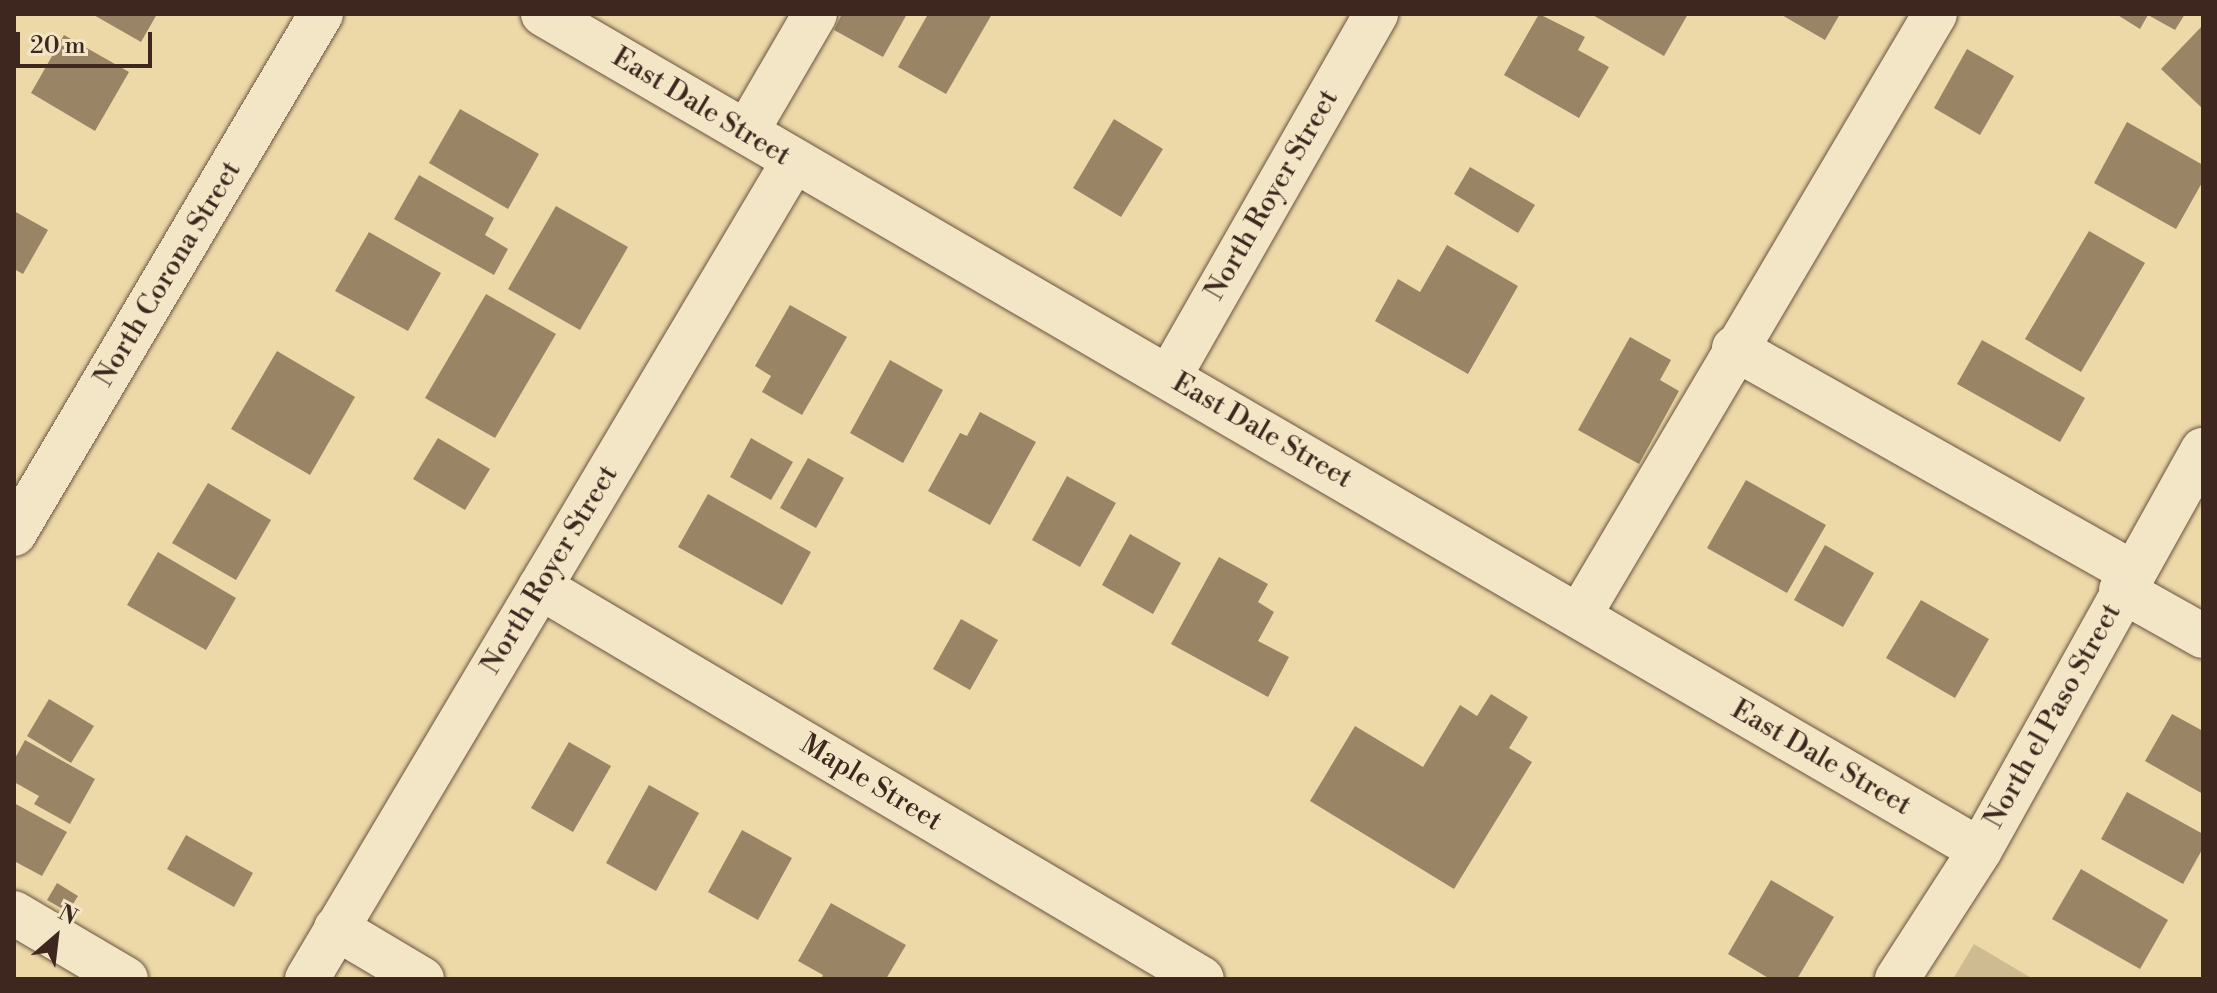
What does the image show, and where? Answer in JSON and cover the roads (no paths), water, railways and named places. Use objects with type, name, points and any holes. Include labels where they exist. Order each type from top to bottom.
[{"type":"street","name":"North Corona Street","points":[[14,534],[321,14]]},
{"type":"street","name":"East Dale Street","points":[[543,14],[1980,850]]},
{"type":"street","points":[[747,131],[815,14]]},
{"type":"street","name":"North Royer Street","points":[[1169,377],[1376,14]]},
{"type":"street","points":[[1579,616],[1734,348],[1935,14]]},
{"type":"street","name":"North Royer Street","points":[[307,979],[793,162]]},
{"type":"street","points":[[1734,348],[2127,581],[2203,636]]},
{"type":"street","name":"North el Paso Street","points":[[1897,979],[1980,850],[2127,581],[2203,450]]},
{"type":"street","name":"Maple Street","points":[[540,587],[1202,979]]},
{"type":"street","points":[[14,913],[126,979]]},
{"type":"street","points":[[336,928],[422,979]]}]
